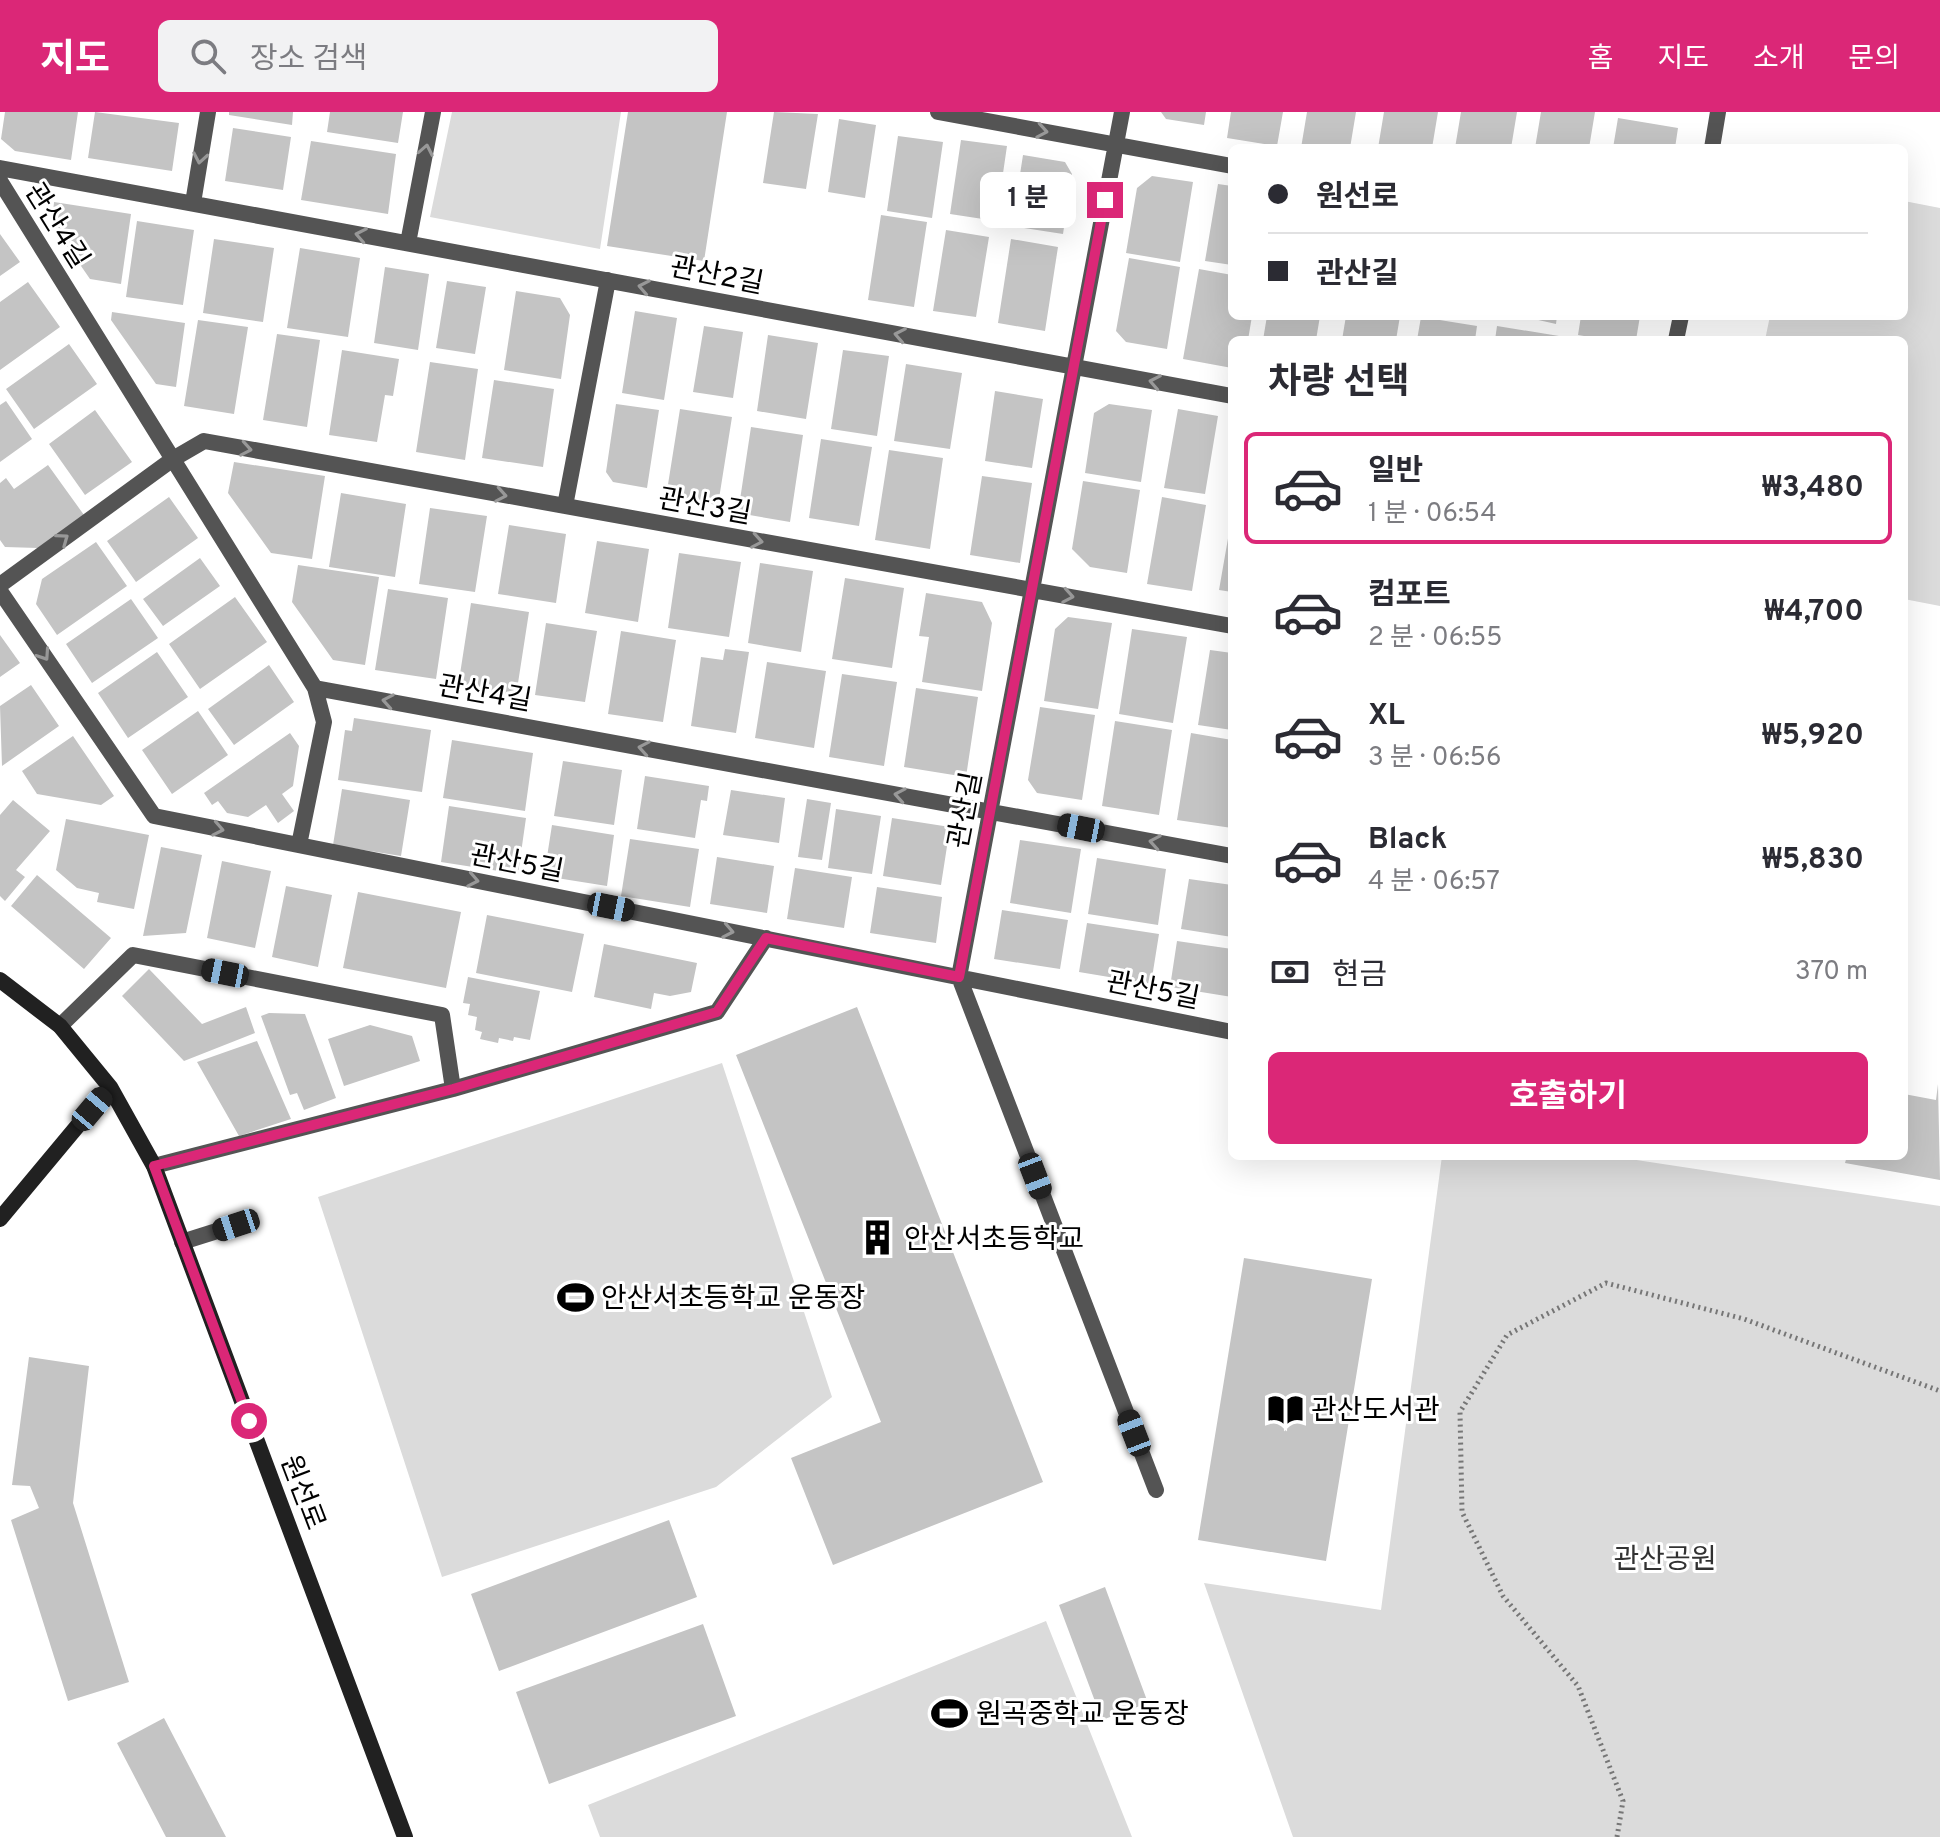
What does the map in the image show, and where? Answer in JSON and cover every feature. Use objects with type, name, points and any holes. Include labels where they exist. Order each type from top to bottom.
[{"type":"street","points":[[193,203],[208,112]]},
{"type":"street","points":[[408,243],[433,112]]},
{"type":"street","points":[[938,112],[1228,165]]},
{"type":"street","name":"관산길","points":[[959,977],[1122,112]]},
{"type":"street","points":[[1713,144],[1718,112]]},
{"type":"street","name":"관산2길","points":[[0,168],[1228,395]]},
{"type":"street","name":"관산4길","points":[[0,181],[315,688],[1228,855]]},
{"type":"street","points":[[565,506],[608,280]]},
{"type":"street","name":"관산3길","points":[[0,588],[173,459],[204,441],[1228,625]]},
{"type":"street","name":"관산5길","points":[[0,588],[154,816],[1228,1031]]},
{"type":"street","points":[[299,845],[324,722],[315,688]]},
{"type":"street","points":[[154,1166],[453,1089],[717,1012],[766,938]]},
{"type":"street","points":[[60,1026],[133,955],[442,1015],[453,1089]]},
{"type":"street","points":[[959,977],[1156,1490]]},
{"type":"street","name":"원선로","points":[[0,980],[60,1026],[110,1087],[154,1166],[405,1837]]},
{"type":"street","points":[[0,1219],[110,1087]]},
{"type":"street","points":[[182,1242],[236,1225]]},
{"type":"path","points":[[1617,1837],[1623,1801],[1578,1686],[1503,1596],[1462,1512],[1460,1412],[1507,1335],[1606,1283],[1744,1319],[1940,1391]]},
{"type":"green space","points":[[452,112],[621,112],[600,249],[430,217]]},
{"type":"green space","points":[[1908,202],[1940,208],[1940,606],[1908,600],[1908,336],[1766,336],[1769,320],[1908,320]]},
{"type":"green space","name":"안산서초등학교 운동장","points":[[722,1063],[832,1397],[716,1487],[442,1577],[318,1197]]},
{"type":"green space","name":"관산공원","points":[[1441,1160],[1636,1160],[1940,1206],[1940,1837],[1293,1837],[1204,1583],[1381,1610]]},
{"type":"green space","name":"원곡중학교 운동장","points":[[1046,1621],[1132,1837],[600,1837],[588,1805]]},
{"type":"building","points":[[5,112],[78,112],[71,160],[15,151],[1,139]]},
{"type":"building","points":[[95,112],[179,123],[172,171],[88,158]]},
{"type":"building","points":[[229,112],[293,112],[292,125],[229,115]]},
{"type":"building","points":[[330,112],[403,112],[398,143],[327,132]]},
{"type":"building","points":[[628,112],[727,112],[704,261],[607,246]]},
{"type":"building","points":[[774,112],[818,114],[806,189],[763,183]]},
{"type":"building","points":[[1161,112],[1206,112],[1204,125],[1166,119]]},
{"type":"building","points":[[1231,112],[1283,112],[1277,144],[1227,138]]},
{"type":"building","points":[[1307,112],[1356,112],[1351,144],[1302,144]]},
{"type":"building","points":[[1384,112],[1438,112],[1433,144],[1379,144]]},
{"type":"building","points":[[1461,112],[1517,112],[1512,144],[1456,144]]},
{"type":"building","points":[[1541,112],[1595,112],[1590,144],[1536,144]]},
{"type":"building","points":[[1618,118],[1678,128],[1676,144],[1614,144]]},
{"type":"building","points":[[839,119],[876,125],[865,198],[828,192]]},
{"type":"building","points":[[233,128],[291,137],[283,190],[225,181]]},
{"type":"building","points":[[898,136],[943,142],[932,218],[887,211]]},
{"type":"building","points":[[961,140],[1007,146],[996,221],[950,214]]},
{"type":"building","points":[[311,141],[396,154],[388,214],[301,200]]},
{"type":"building","points":[[1023,155],[1065,162],[1072,174],[1063,234],[1012,226]]},
{"type":"building","points":[[1152,176],[1193,182],[1180,262],[1126,253],[1137,188]]},
{"type":"building","points":[[1218,184],[1228,185],[1228,264],[1205,261]]},
{"type":"building","points":[[54,202],[131,214],[121,284],[90,279],[52,224]]},
{"type":"building","points":[[881,215],[927,222],[914,307],[868,300]]},
{"type":"building","points":[[137,221],[194,230],[183,305],[126,297]]},
{"type":"building","points":[[946,230],[989,237],[976,317],[933,311]]},
{"type":"building","points":[[0,234],[20,262],[0,276]]},
{"type":"building","points":[[214,239],[274,248],[263,322],[203,313]]},
{"type":"building","points":[[1011,239],[1058,247],[1045,331],[998,323]]},
{"type":"building","points":[[300,248],[360,258],[348,337],[287,328]]},
{"type":"building","points":[[1129,258],[1180,267],[1167,349],[1126,342],[1116,331]]},
{"type":"building","points":[[385,267],[429,274],[418,350],[374,343]]},
{"type":"building","points":[[1199,269],[1228,274],[1228,320],[1251,320],[1249,336],[1228,336],[1228,367],[1183,359]]},
{"type":"building","points":[[447,281],[486,287],[475,354],[436,348]]},
{"type":"building","points":[[28,282],[60,327],[0,370],[0,302]]},
{"type":"building","points":[[516,291],[560,298],[570,315],[561,379],[504,370]]},
{"type":"building","points":[[635,311],[677,318],[664,400],[622,393]]},
{"type":"building","points":[[112,312],[185,323],[176,387],[156,384],[111,320]]},
{"type":"building","points":[[198,320],[248,327],[234,414],[184,406]]},
{"type":"building","points":[[1266,320],[1319,320],[1317,336],[1264,336]]},
{"type":"building","points":[[1345,320],[1399,320],[1397,336],[1343,336]]},
{"type":"building","points":[[1420,320],[1477,326],[1476,336],[1418,336]]},
{"type":"building","points":[[1580,320],[1639,320],[1637,336],[1578,335]]},
{"type":"building","points":[[704,326],[743,332],[733,398],[693,392]]},
{"type":"building","points":[[1497,326],[1559,336],[1496,336]]},
{"type":"building","points":[[277,334],[320,340],[307,427],[263,420]]},
{"type":"building","points":[[768,335],[818,343],[806,419],[757,411]]},
{"type":"building","points":[[69,344],[97,384],[34,429],[6,389]]},
{"type":"building","points":[[342,350],[399,359],[393,396],[385,395],[377,442],[329,435]]},
{"type":"building","points":[[843,350],[889,356],[877,436],[831,429]]},
{"type":"building","points":[[430,362],[478,369],[465,460],[416,452]]},
{"type":"building","points":[[906,364],[962,373],[950,449],[894,441]]},
{"type":"building","points":[[494,380],[554,389],[543,467],[482,458]]},
{"type":"building","points":[[995,391],[1043,399],[1032,468],[985,461]]},
{"type":"building","points":[[6,401],[32,439],[0,462],[0,405]]},
{"type":"building","points":[[616,404],[659,410],[647,488],[613,482],[606,472]]},
{"type":"building","points":[[1109,404],[1152,410],[1141,482],[1085,473],[1094,413]]},
{"type":"building","points":[[680,409],[732,417],[718,505],[666,497]]},
{"type":"building","points":[[1178,409],[1218,416],[1205,494],[1164,488]]},
{"type":"building","points":[[95,410],[132,462],[85,495],[49,444]]},
{"type":"building","points":[[751,427],[803,435],[790,522],[738,513]]},
{"type":"building","points":[[821,439],[872,447],[859,526],[809,518]]},
{"type":"building","points":[[889,450],[943,458],[930,549],[875,540]]},
{"type":"building","points":[[234,462],[325,476],[312,559],[271,553],[228,493]]},
{"type":"building","points":[[48,465],[84,515],[38,548],[5,547],[0,540],[0,483],[6,478],[14,489]]},
{"type":"building","points":[[982,476],[1032,483],[1020,563],[970,555]]},
{"type":"building","points":[[1083,481],[1140,490],[1127,573],[1090,567],[1072,549]]},
{"type":"building","points":[[341,493],[406,504],[395,577],[329,567]]},
{"type":"building","points":[[169,497],[198,538],[136,582],[107,541]]},
{"type":"building","points":[[1162,497],[1206,505],[1192,591],[1147,584]]},
{"type":"building","points":[[430,508],[487,516],[475,592],[419,584]]},
{"type":"building","points":[[509,525],[566,534],[556,603],[498,594]]},
{"type":"building","points":[[1228,538],[1228,591],[1219,590]]},
{"type":"building","points":[[597,541],[649,549],[638,622],[585,613]]},
{"type":"building","points":[[96,542],[127,586],[57,635],[36,604],[42,579]]},
{"type":"building","points":[[679,553],[741,562],[729,637],[668,628]]},
{"type":"building","points":[[200,558],[220,586],[163,626],[143,599]]},
{"type":"building","points":[[760,563],[813,571],[801,652],[748,643]]},
{"type":"building","points":[[298,565],[379,577],[365,665],[333,660],[292,602]]},
{"type":"building","points":[[845,578],[904,588],[892,668],[832,659]]},
{"type":"building","points":[[388,589],[448,598],[436,679],[375,670]]},
{"type":"building","points":[[926,593],[982,602],[992,623],[982,691],[922,682],[929,637],[919,636]]},
{"type":"building","points":[[235,597],[267,642],[200,689],[169,644]]},
{"type":"building","points":[[131,599],[158,638],[92,683],[66,644]]},
{"type":"building","points":[[471,603],[529,612],[516,696],[458,687]]},
{"type":"building","points":[[1068,617],[1112,623],[1098,709],[1044,701],[1055,629]]},
{"type":"building","points":[[546,623],[597,631],[585,702],[535,695]]},
{"type":"building","points":[[1132,629],[1187,637],[1173,723],[1119,714]]},
{"type":"building","points":[[621,631],[676,640],[663,722],[608,714]]},
{"type":"building","points":[[0,635],[20,663],[0,677]]},
{"type":"building","points":[[725,649],[749,652],[736,733],[691,726],[701,657],[723,660]]},
{"type":"building","points":[[1210,650],[1228,652],[1228,729],[1198,725]]},
{"type":"building","points":[[157,652],[188,697],[128,738],[98,693]]},
{"type":"building","points":[[767,662],[826,671],[814,748],[755,738]]},
{"type":"building","points":[[269,665],[294,702],[234,745],[208,709]]},
{"type":"building","points":[[842,674],[897,682],[884,766],[829,757]]},
{"type":"building","points":[[31,685],[59,726],[2,766],[0,706]]},
{"type":"building","points":[[916,688],[978,697],[966,777],[904,767]]},
{"type":"building","points":[[1040,707],[1095,715],[1082,800],[1037,793],[1028,780]]},
{"type":"building","points":[[198,711],[228,755],[172,794],[142,750]]},
{"type":"building","points":[[354,718],[431,730],[422,792],[338,780],[345,730],[352,731]]},
{"type":"building","points":[[1115,721],[1172,730],[1159,815],[1102,806]]},
{"type":"building","points":[[290,733],[299,746],[293,786],[282,794],[294,811],[278,823],[266,805],[248,817],[227,813],[218,801],[212,805],[204,793]]},
{"type":"building","points":[[1191,733],[1228,739],[1228,827],[1177,820]]},
{"type":"building","points":[[73,736],[114,796],[101,805],[37,794],[22,771]]},
{"type":"building","points":[[452,740],[533,753],[525,811],[443,798]]},
{"type":"building","points":[[563,761],[622,770],[614,825],[554,816]]},
{"type":"building","points":[[645,776],[709,786],[707,801],[701,800],[695,838],[637,829]]},
{"type":"building","points":[[342,789],[410,800],[401,856],[333,845]]},
{"type":"building","points":[[731,790],[785,798],[779,843],[723,835]]},
{"type":"building","points":[[807,799],[831,803],[822,860],[798,857]]},
{"type":"building","points":[[13,800],[50,831],[16,870],[25,877],[5,901],[0,896],[0,815]]},
{"type":"building","points":[[449,806],[526,818],[518,874],[441,862]]},
{"type":"building","points":[[836,809],[881,816],[872,874],[828,868]]},
{"type":"building","points":[[892,818],[950,827],[941,885],[883,876]]},
{"type":"building","points":[[66,819],[149,835],[134,909],[97,902],[99,893],[77,888],[56,870]]},
{"type":"building","points":[[552,825],[614,835],[607,886],[544,876]]},
{"type":"building","points":[[630,839],[699,849],[690,907],[621,896]]},
{"type":"building","points":[[1020,840],[1081,849],[1071,913],[1010,903]]},
{"type":"building","points":[[161,847],[202,855],[186,933],[143,936]]},
{"type":"building","points":[[717,857],[774,866],[767,913],[710,904]]},
{"type":"building","points":[[1097,858],[1166,869],[1158,925],[1088,914]]},
{"type":"building","points":[[222,861],[271,871],[255,948],[207,938]]},
{"type":"building","points":[[795,868],[852,877],[844,928],[787,919]]},
{"type":"building","points":[[37,875],[111,938],[84,969],[11,906]]},
{"type":"building","points":[[1189,879],[1228,884],[1228,936],[1181,929]]},
{"type":"building","points":[[286,886],[332,895],[318,967],[272,957]]},
{"type":"building","points":[[877,887],[942,897],[936,943],[870,933]]},
{"type":"building","points":[[358,892],[461,912],[446,988],[343,968]]},
{"type":"building","points":[[1002,910],[1068,920],[1060,969],[994,959]]},
{"type":"building","points":[[487,915],[584,934],[572,992],[476,973]]},
{"type":"building","points":[[1087,923],[1159,934],[1151,984],[1079,972]]},
{"type":"building","points":[[1177,941],[1228,948],[1228,996],[1170,987]]},
{"type":"building","points":[[604,944],[697,963],[691,992],[670,996],[654,993],[651,1009],[594,997]]},
{"type":"building","points":[[149,969],[202,1024],[246,1007],[255,1033],[184,1061],[122,996]]},
{"type":"building","points":[[468,977],[540,991],[530,1040],[499,1038],[498,1043],[480,1039],[482,1032],[475,1030],[477,1017],[468,1015],[470,1004],[463,1003]]},
{"type":"building","name":"안산서초등학교","points":[[857,1007],[1043,1482],[833,1565],[791,1458],[881,1422],[736,1055]]},
{"type":"building","points":[[269,1013],[305,1014],[336,1098],[304,1110],[297,1093],[290,1095],[261,1016]]},
{"type":"building","points":[[370,1025],[412,1036],[420,1061],[344,1086],[328,1039]]},
{"type":"building","points":[[257,1041],[291,1119],[239,1136],[197,1062]]},
{"type":"building","points":[[1938,1084],[1940,1180],[1845,1163],[1846,1160],[1908,1160],[1908,1095],[1936,1100]]},
{"type":"building","name":"관산도서관","points":[[1244,1258],[1372,1279],[1326,1561],[1198,1540]]},
{"type":"building","points":[[29,1357],[89,1366],[73,1503],[129,1682],[68,1701],[11,1520],[39,1508],[30,1486],[12,1485]]},
{"type":"building","points":[[669,1520],[697,1597],[499,1671],[471,1594]]},
{"type":"building","points":[[1105,1587],[1148,1703],[1102,1720],[1059,1605]]},
{"type":"building","points":[[703,1624],[736,1716],[549,1784],[516,1692]]},
{"type":"building","points":[[164,1718],[226,1837],[166,1837],[117,1743]]},
{"type":"place","name":"안산서초등학교","points":[[878,1238]]},
{"type":"place","name":"안산서초등학교 운동장","points":[[575,1297]]},
{"type":"place","name":"관산도서관","points":[[1285,1409]]},
{"type":"place","name":"원곡중학교 운동장","points":[[950,1713]]},
{"type":"route","points":[[249,1421],[154,1166],[453,1089],[717,1012],[766,938],[959,977],[1105,200]]}]
